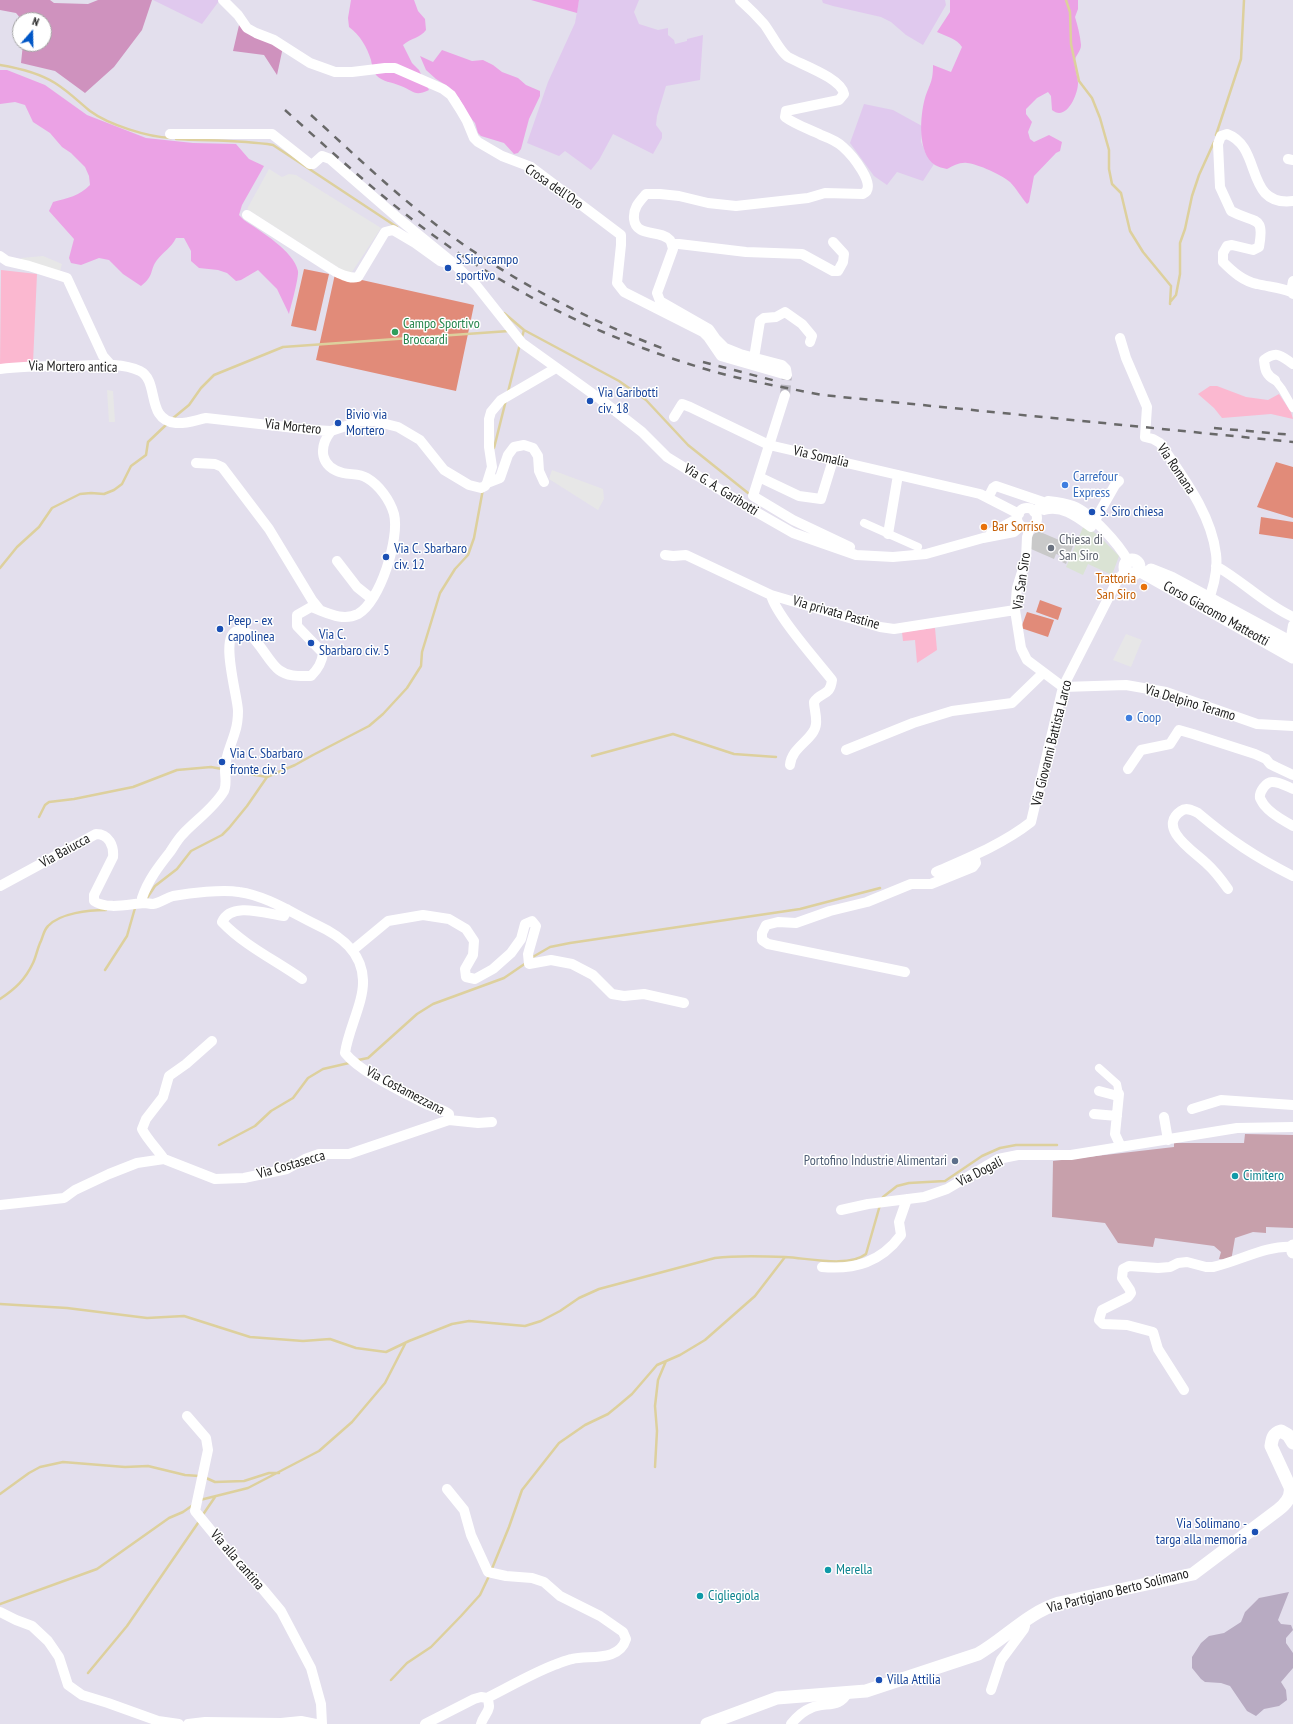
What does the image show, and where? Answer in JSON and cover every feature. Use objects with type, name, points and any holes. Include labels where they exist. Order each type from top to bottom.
[{"type":"street","name":"Crosa dell'Oro","points":[[223,0],[238,15],[247,28],[274,40],[310,63],[336,72],[395,68],[443,89],[451,96],[460,109],[474,138],[478,142],[502,156],[531,168],[621,235],[620,262],[617,283],[624,292],[703,332],[721,356],[788,375],[786,369],[782,365],[754,358]]},
{"type":"street","points":[[740,0],[764,24],[787,56],[839,84],[843,89],[844,94],[839,100],[786,111],[785,118],[827,137],[844,148],[864,174],[869,183],[869,189],[863,194],[825,193],[808,198],[736,206],[679,196],[646,194],[637,204],[634,214],[635,224],[643,231],[662,235],[670,240],[672,244],[672,249],[657,293],[660,301],[709,329],[725,348],[754,358],[760,321],[764,318],[776,317],[785,312],[802,324],[809,332],[812,336],[810,342]]},
{"type":"street","name":"Via G. A. Garibotti","points":[[170,134],[272,134],[310,164],[314,164],[322,156],[330,159],[453,263],[476,285],[522,343],[642,432],[667,457],[793,533],[856,555],[893,557],[926,554],[983,538],[1019,523]]},
{"type":"street","points":[[1293,201],[1281,202],[1272,199],[1264,193],[1259,187],[1252,165],[1245,150],[1233,136],[1227,134],[1221,136],[1218,144],[1220,187],[1225,201],[1231,211],[1259,223],[1262,227],[1259,247],[1253,250],[1232,245],[1227,246],[1223,253],[1223,262],[1232,271],[1246,281],[1284,289],[1292,293],[1293,281]]},
{"type":"street","points":[[247,215],[344,276],[354,278],[358,277],[385,232],[393,230],[416,243],[440,261],[453,263]]},
{"type":"street","points":[[672,244],[746,252],[802,254],[833,272],[838,271],[843,262],[844,254],[833,242]]},
{"type":"street","points":[[0,256],[7,261],[67,278],[103,356],[111,365]]},
{"type":"street","name":"Via Romana","points":[[1120,338],[1126,358],[1147,407],[1145,437],[1160,443],[1189,486],[1200,507],[1214,541],[1216,555],[1215,580],[1208,604]]},
{"type":"street","points":[[1293,364],[1279,354],[1271,354],[1264,360],[1264,369],[1268,376],[1274,380],[1282,390],[1293,408]]},
{"type":"street","name":"Via Mortero antica","points":[[0,369],[18,366],[111,365],[131,368],[144,374]]},
{"type":"street","points":[[488,483],[492,467],[489,447],[489,419],[491,412],[502,400],[556,368]]},
{"type":"street","name":"Via Mortero","points":[[144,374],[150,384],[156,409],[160,414],[171,421],[187,422],[206,418],[331,431],[361,421],[374,421],[398,427],[420,440],[444,470],[469,485],[481,488],[488,483]]},
{"type":"street","points":[[785,395],[753,496],[793,520],[851,547],[893,557]]},
{"type":"street","name":"Via Somalia","points":[[674,417],[682,404],[769,445],[984,496],[1019,523]]},
{"type":"street","points":[[144,903],[142,898],[145,889],[159,866],[182,835],[218,800],[225,789],[226,757],[236,731],[238,711],[232,675],[231,635],[235,631],[241,630],[248,632],[271,664],[279,671],[289,675],[311,676],[320,665],[323,653],[297,626],[297,615],[311,607],[333,616],[345,617],[357,614],[369,605],[389,562],[394,514],[385,496],[367,477],[356,473],[343,473],[328,465],[323,458],[323,445],[331,431]]},
{"type":"street","points":[[488,483],[500,478],[508,455],[514,447],[524,445],[533,448],[538,456],[539,471],[544,482]]},
{"type":"street","points":[[759,477],[799,496],[821,499],[833,460]]},
{"type":"street","points":[[196,463],[211,463],[222,467],[269,529],[312,600],[320,610]]},
{"type":"street","points":[[888,534],[898,475]]},
{"type":"street","points":[[1094,522],[1115,485],[1120,481]]},
{"type":"street","points":[[984,496],[996,486],[1046,503]]},
{"type":"street","points":[[1035,514],[1026,509],[1019,523],[1035,525],[1035,514],[1048,501],[1060,502],[1074,506],[1111,537],[1132,566]]},
{"type":"street","points":[[1035,514],[1053,508],[1064,510],[1075,515],[1098,532],[1132,566]]},
{"type":"street","points":[[864,523],[918,547]]},
{"type":"street","name":"Via San Siro","points":[[1019,523],[1026,559],[1018,588],[1016,610],[1021,648],[1027,660],[1063,687]]},
{"type":"street","name":"Via privata Pastine","points":[[665,555],[686,555],[771,595],[880,627],[894,629],[1016,610]]},
{"type":"street","points":[[337,561],[357,587],[372,599]]},
{"type":"street","name":"Corso Giacomo Matteotti","points":[[1132,566],[1291,643]]},
{"type":"street","name":"Via Giovanni Battista Larco","points":[[936,872],[974,855],[1022,829],[1031,822],[1063,687],[1118,578],[1132,566]]},
{"type":"street","points":[[1216,566],[1229,573],[1280,611],[1293,616]]},
{"type":"street","points":[[771,595],[791,628],[832,680],[827,693],[816,699],[814,702],[816,724],[813,731],[796,749],[790,765]]},
{"type":"street","name":"Corso Giacomo Matteotti","points":[[1208,604],[1293,657]]},
{"type":"street","points":[[1291,643],[1293,624]]},
{"type":"street","points":[[846,750],[913,723],[952,711],[1012,703],[1043,673]]},
{"type":"street","name":"Via Delpino Teramo","points":[[1063,687],[1126,685],[1166,692],[1257,724],[1293,726]]},
{"type":"street","points":[[1128,769],[1141,750],[1170,744],[1179,730],[1254,754],[1266,759],[1270,764],[1293,775]]},
{"type":"street","points":[[1293,789],[1280,783],[1271,782],[1265,786],[1260,793],[1260,798],[1266,807],[1293,826]]},
{"type":"street","points":[[1228,889],[1220,877],[1179,840],[1174,829],[1174,820],[1176,814],[1182,809],[1191,809],[1198,813],[1240,847],[1262,861],[1293,876]]},
{"type":"street","name":"Via Baiucca","points":[[0,886],[96,834],[101,834],[108,838],[114,850],[113,857],[94,895],[94,901],[98,904],[126,906],[144,903]]},
{"type":"street","points":[[906,972],[768,944],[762,940],[762,933],[766,925],[778,922],[796,923],[830,911],[867,902],[911,884],[930,884],[973,867],[976,863],[974,855]]},
{"type":"street","name":"Via Costamezzana","points":[[144,903],[153,904],[172,896],[216,892],[239,892],[265,899],[335,935],[353,950],[362,966],[364,981],[345,1053],[350,1060],[363,1069],[425,1103],[439,1107],[449,1114],[450,1120]]},
{"type":"street","points":[[287,909],[284,916],[254,910],[236,912],[224,918],[222,922],[233,934],[263,955],[302,979]]},
{"type":"street","points":[[353,950],[388,921],[423,915],[449,919],[466,929],[474,941],[473,955],[465,969],[466,977],[475,979],[493,969],[511,953],[521,939],[525,924],[532,921],[536,926],[528,954],[529,964],[551,960],[572,964],[593,975],[612,994],[624,996],[644,994],[684,1003]]},
{"type":"street","points":[[164,1159],[154,1144],[144,1134],[142,1128],[144,1123],[163,1097],[169,1076],[186,1064],[212,1041]]},
{"type":"street","points":[[1099,1068],[1117,1084],[1119,1094],[1115,1134],[1121,1147]]},
{"type":"street","points":[[1099,1091],[1119,1094]]},
{"type":"street","points":[[1192,1109],[1221,1100],[1293,1105]]},
{"type":"street","points":[[1094,1114],[1117,1116]]},
{"type":"street","points":[[1164,1118],[1168,1140]]},
{"type":"street","name":"Via Costasecca","points":[[0,1205],[64,1198],[75,1190],[137,1163],[164,1159],[215,1179],[244,1178],[287,1169],[305,1159],[319,1154],[349,1154],[450,1120],[478,1123],[492,1122]]},
{"type":"street","name":"Via Dogali","points":[[841,1210],[868,1204],[924,1197],[947,1189],[998,1159],[1018,1155],[1071,1155],[1237,1128],[1293,1128]]},
{"type":"street","points":[[822,1267],[839,1269],[857,1265],[882,1255],[892,1247],[900,1234],[899,1222],[907,1199]]},
{"type":"street","points":[[1184,1390],[1158,1349],[1153,1332],[1127,1325],[1103,1324],[1099,1320],[1102,1310],[1128,1297],[1131,1293],[1122,1278],[1123,1269],[1129,1266],[1158,1268],[1170,1267],[1183,1262],[1213,1267],[1259,1252],[1285,1246],[1293,1246],[1293,1252]]},
{"type":"street","name":"Via alla cantina","points":[[187,1416],[206,1438],[208,1450],[195,1510],[241,1567],[276,1604],[311,1668],[320,1704],[322,1724]]},
{"type":"street","name":"Via Partigiano Berto Solimano","points":[[707,1724],[777,1698],[866,1691],[978,1654],[1044,1608],[1059,1603],[1183,1577],[1200,1569],[1287,1502],[1290,1494],[1290,1487],[1271,1446],[1274,1436],[1281,1432],[1288,1435],[1293,1443]]},
{"type":"street","points":[[425,1724],[474,1699],[481,1697],[487,1698],[541,1670],[571,1659],[616,1653],[624,1646],[626,1639],[623,1632],[600,1616],[560,1596],[544,1582],[532,1578],[506,1576],[488,1572],[470,1535],[464,1510],[447,1489]]},
{"type":"street","points":[[0,1612],[32,1626],[48,1641],[59,1657],[68,1685],[82,1695],[158,1721],[179,1724]]},
{"type":"street","points":[[991,1690],[1001,1660],[1024,1629],[1025,1626],[1023,1622]]},
{"type":"street","points":[[791,1724],[810,1708],[840,1702],[845,1699],[847,1693]]},
{"type":"street","points":[[481,1724],[489,1710],[490,1704],[487,1698]]},
{"type":"street","points":[[188,1724],[205,1722],[281,1724],[302,1721],[316,1724]]},
{"type":"shaded area","points":[[0,0],[50,0],[54,3],[88,4],[98,0],[152,0],[142,30],[114,67],[85,93],[55,71],[21,63],[22,52],[52,52],[52,12],[12,12],[0,10]]},
{"type":"shaded area","points":[[153,0],[218,0],[219,1],[202,24]]},
{"type":"shaded area","points":[[351,0],[414,0],[418,11],[425,19],[426,30],[421,35],[403,45],[412,63],[419,70],[429,90],[417,93],[384,81],[376,75],[365,46],[357,34],[349,27],[348,18]]},
{"type":"shaded area","points":[[531,0],[579,0],[577,13]]},
{"type":"shaded area","points":[[579,0],[639,0],[634,12],[639,24],[658,30],[668,28],[668,35],[674,40],[675,44],[703,35],[700,80],[666,86],[657,116],[656,125],[662,133],[662,138],[653,154],[613,134],[599,160],[591,170],[565,151],[559,156],[527,143],[548,82],[575,23]]},
{"type":"shaded area","points":[[822,0],[945,0],[946,5],[923,45],[906,35],[891,22],[881,17],[833,6],[823,3]]},
{"type":"shaded area","points":[[950,0],[1078,0],[1078,9],[1075,17],[1081,45],[1075,59],[1078,83],[1076,94],[1070,106],[1062,113],[1057,113],[1052,110],[1051,96],[1048,92],[1037,98],[1026,109],[1026,114],[1032,122],[1028,132],[1030,139],[1034,142],[1049,135],[1062,142],[1060,151],[1056,153],[1034,176],[1029,202],[1027,204],[1010,182],[996,173],[977,165],[967,163],[959,164],[947,169],[935,165],[925,152],[921,134],[921,124],[923,106],[932,79],[933,65],[951,72],[962,47],[948,36],[937,32],[950,12]]},
{"type":"shaded area","points":[[240,21],[283,47],[277,75],[264,55],[233,51]]},
{"type":"shaded area","points":[[442,50],[472,61],[483,60],[502,72],[518,78],[526,85],[540,91],[540,96],[529,119],[521,149],[518,153],[514,154],[504,143],[481,136],[478,133],[475,123],[468,115],[459,98],[449,87],[436,79],[426,70],[420,56],[433,62]]},
{"type":"shaded area","points":[[0,70],[7,70],[45,85],[87,115],[146,138],[193,143],[236,144],[249,159],[264,166],[242,205],[239,215],[276,242],[290,256],[295,264],[298,274],[289,314],[277,289],[258,270],[241,280],[236,281],[227,273],[218,270],[199,268],[191,261],[191,251],[184,238],[176,238],[157,260],[150,276],[141,286],[123,274],[109,260],[99,258],[81,265],[71,263],[69,258],[74,239],[49,211],[53,202],[73,196],[86,189],[90,185],[89,176],[85,167],[71,153],[62,147],[50,133],[33,122],[25,105],[15,102],[0,104]]},
{"type":"shaded area","points":[[864,104],[893,110],[922,126],[921,142],[934,164],[923,181],[897,172],[887,185],[874,176],[850,143]]},
{"type":"shaded area","points":[[269,169],[282,177],[289,174],[296,175],[381,228],[350,275],[247,209]]},
{"type":"shaded area","points":[[43,256],[62,264],[60,271],[22,262],[21,258]]},
{"type":"shaded area","points":[[304,269],[329,274],[316,331],[291,326]]},
{"type":"shaded area","points":[[1,270],[37,274],[33,363],[0,366]]},
{"type":"shaded area","name":"Campo Sportivo Broccardi","points":[[335,274],[474,305],[456,391],[316,360]]},
{"type":"shaded area","points":[[1210,386],[1217,386],[1246,397],[1268,400],[1279,394],[1291,412],[1293,419],[1271,414],[1222,418],[1214,408],[1198,394]]},
{"type":"shaded area","points":[[107,390],[113,391],[115,422],[109,422]]},
{"type":"shaded area","points":[[1276,462],[1293,467],[1293,518],[1257,507]]},
{"type":"shaded area","points":[[552,470],[603,489],[604,499],[598,510],[549,479]]},
{"type":"shaded area","points":[[1261,517],[1293,522],[1293,539],[1259,534]]},
{"type":"shaded area","points":[[1084,525],[1099,536],[1119,556],[1112,575],[1088,564],[1083,575],[1066,567]]},
{"type":"shaded area","name":"Chiesa di San Siro","points":[[1038,531],[1073,546],[1066,564],[1062,562],[1064,557],[1056,554],[1054,559],[1031,549],[1030,537]]},
{"type":"shaded area","points":[[1040,600],[1062,608],[1058,620],[1036,612]]},
{"type":"shaded area","points":[[1027,612],[1054,620],[1048,637],[1021,628]]},
{"type":"shaded area","points":[[935,628],[937,650],[917,663],[915,640],[903,641],[902,632]]},
{"type":"shaded area","points":[[1126,634],[1142,640],[1131,667],[1113,660]]},
{"type":"shaded area","points":[[1245,1134],[1293,1135],[1293,1228],[1266,1227],[1266,1233],[1253,1232],[1235,1238],[1231,1261],[1219,1259],[1221,1252],[1214,1246],[1155,1238],[1153,1247],[1118,1243],[1105,1223],[1052,1217],[1053,1161],[1174,1147],[1174,1143],[1244,1143]]},
{"type":"shaded area","points":[[1289,1592],[1278,1620],[1281,1624],[1291,1625],[1293,1630],[1286,1638],[1286,1643],[1293,1653],[1293,1668],[1281,1682],[1286,1690],[1287,1700],[1279,1706],[1264,1709],[1256,1716],[1247,1711],[1230,1686],[1221,1683],[1205,1682],[1201,1679],[1192,1668],[1192,1657],[1201,1643],[1209,1636],[1224,1633],[1241,1622],[1245,1612],[1259,1598]]},
{"type":"waterway","points":[[1066,0],[1070,12],[1071,44],[1079,81],[1092,98],[1100,118],[1109,150],[1109,169],[1112,184],[1121,193],[1130,231],[1143,252],[1171,286],[1170,304]]},
{"type":"waterway","points":[[1216,135],[1241,59],[1244,0]]},
{"type":"waterway","points":[[0,65],[28,71],[49,79],[64,89],[90,111],[107,121],[140,133],[171,138]]},
{"type":"waterway","points":[[176,139],[237,141],[273,145],[397,227]]},
{"type":"waterway","points":[[1171,301],[1176,295],[1180,274],[1180,243],[1185,229],[1192,196],[1199,175],[1214,142]]},
{"type":"waterway","points":[[504,313],[524,330],[619,381],[646,400],[688,445],[748,493]]},
{"type":"waterway","points":[[522,337],[524,330]]},
{"type":"waterway","points":[[172,419],[189,405],[201,388],[214,375],[283,347],[509,331]]},
{"type":"waterway","points":[[508,392],[520,344]]},
{"type":"waterway","points":[[494,448],[506,400]]},
{"type":"waterway","points":[[0,568],[17,547],[39,527],[52,508],[80,494],[104,494],[114,490],[122,484],[131,466],[146,455],[148,442],[167,424]]},
{"type":"waterway","points":[[147,898],[155,886],[177,869],[191,851],[222,835],[229,828],[247,806],[267,777],[295,765],[369,726],[383,714],[407,688],[421,666],[422,652],[440,593],[455,569],[468,555],[474,538],[483,489]]},
{"type":"waterway","points":[[592,756],[673,734],[734,754],[776,757]]},
{"type":"waterway","points":[[39,817],[45,805],[49,802],[74,799],[133,787],[177,770],[211,767],[222,769]]},
{"type":"waterway","points":[[227,770],[267,777]]},
{"type":"waterway","points":[[531,958],[550,947],[800,909],[880,888]]},
{"type":"waterway","points":[[105,970],[127,936],[135,908]]},
{"type":"waterway","points":[[0,999],[15,988],[27,974],[34,961],[45,930],[48,926],[67,915],[106,910]]},
{"type":"waterway","points":[[358,1060],[368,1058],[417,1014],[433,1004],[504,978],[526,963]]},
{"type":"waterway","points":[[219,1145],[255,1126],[271,1111],[293,1098],[308,1078],[323,1069],[349,1063]]},
{"type":"waterway","points":[[882,1200],[883,1197],[897,1186],[909,1183],[945,1181],[982,1156],[1000,1148],[1016,1145],[1057,1145]]},
{"type":"waterway","points":[[0,1304],[67,1308],[147,1318],[184,1316],[250,1337],[303,1341],[330,1339],[356,1348],[386,1352],[452,1324],[469,1321],[525,1326],[541,1321],[560,1311],[579,1298],[599,1289],[715,1258],[768,1256],[827,1261],[849,1261],[866,1254],[880,1205]]},
{"type":"waterway","points":[[491,1571],[522,1490],[559,1443],[585,1425],[608,1414],[632,1394],[657,1365],[680,1355],[705,1340],[755,1296],[785,1257]]},
{"type":"waterway","points":[[200,1500],[248,1488],[319,1451],[352,1422],[385,1383],[405,1344]]},
{"type":"waterway","points":[[655,1467],[657,1431],[655,1406],[658,1380],[666,1361]]},
{"type":"waterway","points":[[0,1494],[40,1467],[63,1462],[125,1467],[148,1466],[185,1475],[199,1476]]},
{"type":"waterway","points":[[204,1477],[215,1482],[244,1481],[269,1473],[279,1473]]},
{"type":"waterway","points":[[202,1516],[215,1497]]},
{"type":"waterway","points":[[0,1604],[97,1569],[169,1518],[183,1512],[193,1505]]},
{"type":"waterway","points":[[88,1673],[127,1626],[200,1520]]},
{"type":"waterway","points":[[391,1680],[407,1663],[431,1647],[461,1616],[480,1595],[489,1576]]},
{"type":"tunnel","points":[[785,395],[787,375]]},
{"type":"railway","points":[[285,110],[397,208],[437,238],[502,281],[572,318],[645,349],[682,362],[719,373],[822,395],[1293,442]]},
{"type":"railway","points":[[311,115],[426,217],[495,266],[550,298],[608,326],[667,350]]},
{"type":"railway","points":[[703,362],[776,381]]},
{"type":"railway","points":[[1214,428],[1293,435]]},
{"type":"place","name":"S.Siro campo sportivo","points":[[448,268]]},
{"type":"place","name":"Campo Sportivo Broccardi","points":[[395,332]]},
{"type":"place","name":"Via Garibotti civ. 18","points":[[590,401]]},
{"type":"place","name":"Bivio via Mortero","points":[[338,423]]},
{"type":"place","name":"Carrefour Express","points":[[1065,485]]},
{"type":"place","name":"S. Siro chiesa","points":[[1092,512]]},
{"type":"place","name":"Bar Sorriso","points":[[984,527]]},
{"type":"place","name":"Chiesa di San Siro","points":[[1051,548]]},
{"type":"place","name":"Via C. Sbarbaro civ. 12","points":[[386,557]]},
{"type":"place","name":"Trattoria San Siro","points":[[1144,587]]},
{"type":"place","name":"Peep - ex capolinea","points":[[220,629]]},
{"type":"place","name":"Via C. Sbarbaro civ. 5","points":[[311,643]]},
{"type":"place","name":"Coop","points":[[1129,718]]},
{"type":"place","name":"Via C. Sbarbaro fronte civ. 5","points":[[222,762]]},
{"type":"place","name":"Portofino Industrie Alimentari","points":[[955,1161]]},
{"type":"place","name":"Cimitero","points":[[1235,1176]]},
{"type":"place","name":"Via Solimano - targa alla memoria","points":[[1255,1532]]},
{"type":"place","name":"Merella","points":[[828,1570]]},
{"type":"place","name":"Cigliegiola","points":[[700,1596]]},
{"type":"place","name":"Villa Attilia","points":[[879,1680]]}]
